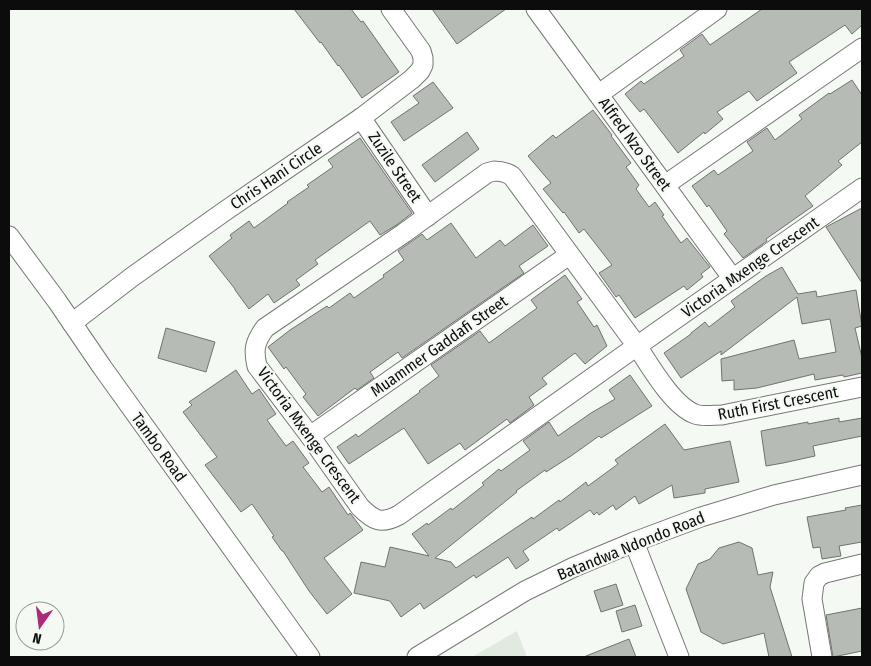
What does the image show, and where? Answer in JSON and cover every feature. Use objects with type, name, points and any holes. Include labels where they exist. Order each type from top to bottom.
[{"type":"street","name":"Chris Hani Circle","points":[[72,323],[132,277],[361,118],[412,79],[423,65],[421,51],[391,9]]},
{"type":"street","name":"Alfred Nzo Street","points":[[536,9],[733,279]]},
{"type":"street","points":[[599,94],[717,9]]},
{"type":"street","points":[[665,185],[862,48]]},
{"type":"street","name":"Zuzile Street","points":[[361,118],[428,216]]},
{"type":"street","name":"Victoria Mxenge Crescent","points":[[637,346],[512,176],[502,171],[487,172],[428,216],[265,328],[255,346],[255,356],[258,366],[360,507],[374,519],[390,520],[407,510],[862,188]]},
{"type":"street","name":"Tambo Road","points":[[9,236],[310,657]]},
{"type":"street","name":"Muammer Gaddafi Street","points":[[310,436],[569,255]]},
{"type":"street","name":"Ruth First Crescent","points":[[637,346],[678,402],[686,410],[697,415],[722,414],[862,387]]},
{"type":"street","name":"Batandwa Ndondo Road","points":[[417,657],[525,591],[574,567],[634,542],[701,517],[774,495],[862,475]]},
{"type":"street","points":[[634,542],[679,657]]},
{"type":"street","points":[[822,657],[812,599],[814,583],[825,572],[862,564]]},
{"type":"shaded area","points":[[517,631],[527,657],[472,657]]},
{"type":"building","points":[[294,9],[351,9],[361,22],[363,21],[399,72],[362,98],[339,65]]},
{"type":"building","points":[[432,9],[506,9],[457,44]]},
{"type":"building","points":[[762,9],[862,9],[862,25],[852,34],[845,25],[789,62],[797,73],[757,101],[749,91],[717,112],[723,119],[678,153],[644,109],[640,112],[625,94],[641,81],[644,84],[684,56],[680,50],[702,34],[710,45]]},
{"type":"building","points":[[852,80],[862,95],[862,142],[838,161],[842,165],[805,196],[813,206],[766,239],[767,241],[743,258],[724,234],[727,231],[709,205],[707,207],[692,186],[714,170],[718,175],[753,151],[747,142],[767,128],[775,140],[802,119],[799,115],[829,93]]},
{"type":"building","points":[[433,82],[453,108],[404,141],[391,122],[419,103],[413,96]]},
{"type":"building","points":[[593,110],[631,163],[626,167],[639,185],[636,189],[649,207],[655,202],[664,215],[662,216],[681,243],[687,238],[710,267],[701,274],[703,277],[687,290],[684,286],[635,318],[619,295],[616,297],[599,273],[612,265],[584,229],[579,233],[564,212],[543,189],[551,183],[528,156],[553,135],[556,138]]},
{"type":"building","points":[[467,132],[479,149],[435,182],[422,165]]},
{"type":"building","points":[[360,138],[412,213],[380,235],[370,221],[315,260],[318,264],[296,280],[300,285],[274,303],[268,294],[249,309],[209,256],[232,238],[230,235],[249,221],[254,228],[309,187],[307,185],[333,167],[328,160]]},
{"type":"building","points":[[862,208],[862,283],[826,227]]},
{"type":"building","points":[[451,223],[476,258],[500,240],[505,246],[533,225],[548,246],[519,266],[524,273],[402,358],[398,352],[370,372],[374,378],[357,390],[355,388],[318,416],[303,397],[306,394],[268,347],[327,306],[329,308],[350,293],[354,298],[404,260],[398,251],[422,234],[427,240]]},
{"type":"building","points":[[782,267],[798,294],[816,291],[817,297],[856,290],[862,326],[855,328],[862,358],[862,373],[815,380],[814,374],[757,388],[734,390],[734,380],[722,381],[721,359],[794,340],[799,359],[836,352],[830,319],[802,324],[797,297],[721,355],[721,351],[681,378],[664,353],[705,322],[709,327],[735,307],[731,301]]},
{"type":"building","points":[[565,275],[582,299],[577,302],[594,327],[597,325],[607,346],[585,364],[575,353],[542,378],[547,384],[529,397],[534,405],[510,423],[507,419],[465,450],[460,443],[428,464],[404,428],[349,464],[337,447],[356,434],[358,437],[439,376],[431,365],[480,331],[489,343],[537,308],[531,300]]},
{"type":"building","points":[[166,328],[215,342],[206,372],[158,358]]},
{"type":"building","points":[[236,370],[252,394],[259,389],[276,414],[267,420],[286,446],[293,441],[309,463],[303,467],[322,492],[329,487],[348,515],[350,513],[363,530],[324,558],[352,594],[327,614],[272,537],[274,536],[252,504],[241,512],[205,465],[217,457],[183,412],[192,405],[189,402]]},
{"type":"building","points":[[630,375],[652,406],[601,438],[599,436],[546,472],[545,470],[516,491],[435,558],[451,562],[456,568],[532,517],[533,519],[559,500],[560,502],[586,482],[588,486],[618,464],[615,460],[665,424],[684,450],[730,441],[739,482],[705,489],[705,493],[674,498],[672,485],[639,504],[635,496],[616,510],[613,505],[599,515],[597,512],[594,515],[590,510],[559,531],[557,528],[523,551],[529,560],[516,569],[508,557],[476,578],[474,575],[424,609],[420,603],[401,617],[390,601],[354,593],[361,562],[385,567],[390,547],[429,556],[412,534],[451,508],[452,510],[484,485],[482,483],[499,469],[501,471],[530,450],[523,441],[549,422],[558,436],[615,399],[609,390]]},
{"type":"building","points":[[839,418],[839,422],[862,418],[862,436],[813,446],[815,456],[766,466],[761,431]]},
{"type":"building","points":[[862,505],[862,542],[839,546],[841,556],[822,559],[820,547],[813,548],[807,517]]},
{"type":"building","points":[[739,542],[752,548],[758,575],[773,572],[770,587],[792,657],[769,657],[764,633],[723,644],[701,632],[686,589],[698,564],[710,559],[719,548]]},
{"type":"building","points":[[616,584],[623,605],[601,612],[594,591]]},
{"type":"building","points":[[635,605],[642,626],[622,632],[616,611]]},
{"type":"building","points":[[862,608],[862,651],[833,657],[826,615]]},
{"type":"building","points":[[629,639],[636,657],[586,657],[586,656]]}]
